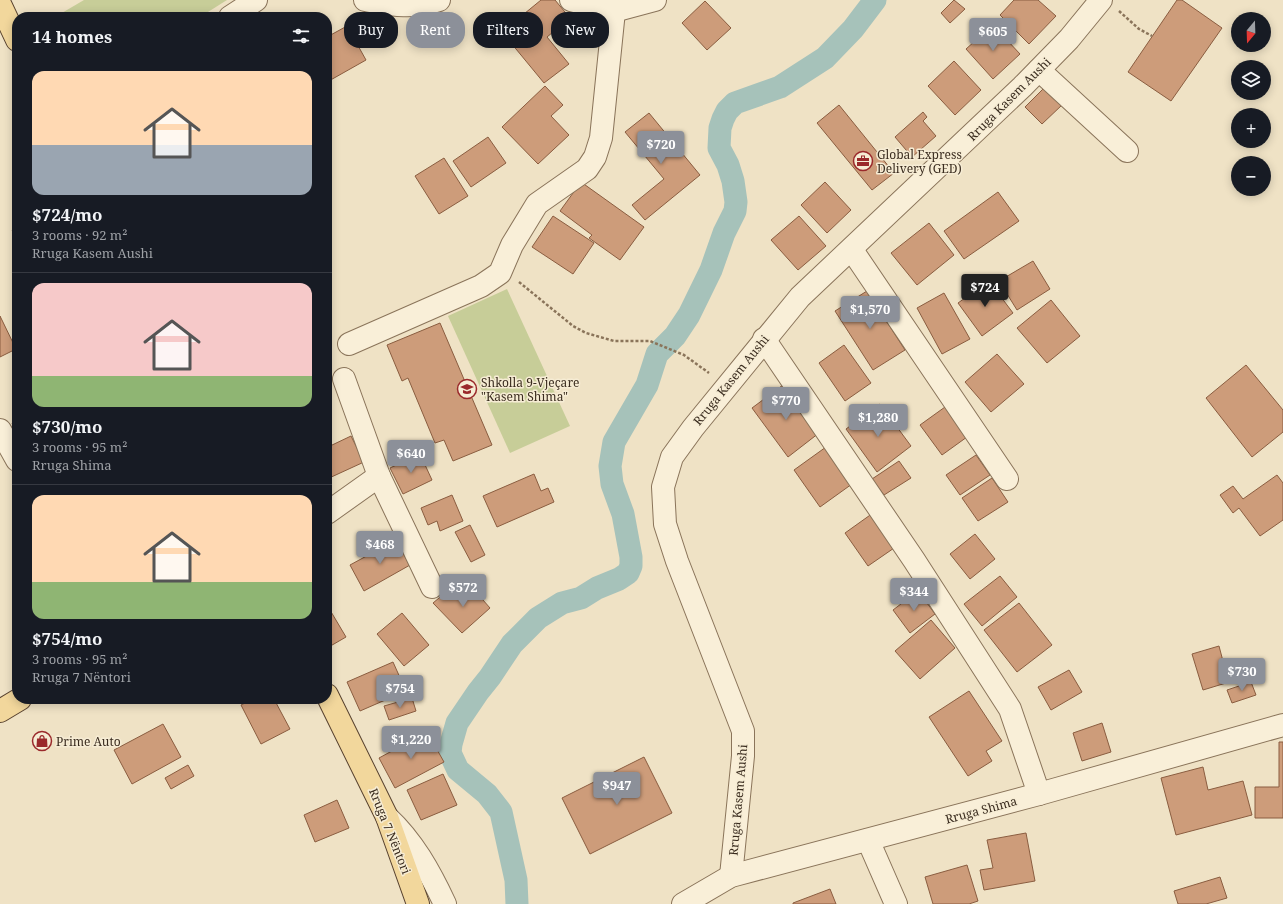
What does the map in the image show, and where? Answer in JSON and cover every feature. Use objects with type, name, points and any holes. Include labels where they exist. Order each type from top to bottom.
[{"type":"main road","points":[[0,4],[12,29]]},
{"type":"main road","points":[[0,711],[12,704]]},
{"type":"main road","name":"Rruga 7 Nëntori","points":[[331,704],[386,817],[418,904]]},
{"type":"street","points":[[238,12],[256,0]]},
{"type":"street","points":[[365,0],[402,7],[424,5],[439,0]]},
{"type":"street","points":[[571,0],[614,11],[655,0]]},
{"type":"street","name":"Rruga Kasem Aushi","points":[[731,876],[744,756],[743,732],[667,532],[665,524],[663,487],[672,457],[722,391],[764,339],[800,298],[1039,70],[1069,39],[1101,0]]},
{"type":"street","points":[[349,344],[481,286],[500,273],[512,245],[537,204],[587,169],[595,157],[601,138],[614,11]]},
{"type":"street","points":[[1039,70],[1126,151]]},
{"type":"street","points":[[852,250],[1007,479]]},
{"type":"street","points":[[764,339],[914,560],[1010,709],[1039,794]]},
{"type":"street","points":[[344,379],[379,476],[432,587]]},
{"type":"street","points":[[0,430],[12,451]]},
{"type":"street","points":[[332,509],[379,476]]},
{"type":"street","name":"Rruga Shima","points":[[683,904],[731,876],[1039,794],[1283,725]]},
{"type":"street","points":[[386,817],[401,830],[413,845],[445,904]]},
{"type":"street","points":[[868,840],[896,904]]},
{"type":"path","points":[[1125,17],[1152,36]]},
{"type":"path","points":[[500,273],[522,284],[573,326],[586,333],[614,341],[650,341],[684,355],[708,372],[722,391]]},
{"type":"green space","points":[[84,0],[227,0],[208,12],[64,12]]},
{"type":"green space","points":[[507,289],[570,426],[510,453],[448,316]]},
{"type":"building","points":[[541,0],[555,0],[565,12],[551,12],[551,34],[547,37],[551,42],[551,48],[556,48],[569,64],[544,83],[515,48],[543,48],[543,12],[526,12]]},
{"type":"building","points":[[954,0],[965,9],[950,23],[941,13]]},
{"type":"building","points":[[1014,0],[1038,0],[1056,16],[1029,44],[1000,15]]},
{"type":"building","points":[[1177,0],[1182,0],[1222,28],[1171,101],[1128,72]]},
{"type":"building","points":[[705,1],[731,28],[707,50],[682,23]]},
{"type":"building","points":[[993,25],[1020,54],[993,79],[966,49]]},
{"type":"building","points":[[344,28],[344,48],[359,48],[366,60],[332,79],[332,34]]},
{"type":"building","points":[[954,61],[981,90],[955,115],[928,86]]},
{"type":"building","points":[[545,86],[563,105],[551,116],[569,135],[538,164],[502,127]]},
{"type":"building","points":[[1045,87],[1062,105],[1042,124],[1025,107]]},
{"type":"building","points":[[839,105],[894,173],[872,190],[817,123]]},
{"type":"building","points":[[923,112],[927,117],[923,121],[936,136],[912,157],[895,137]]},
{"type":"building","points":[[649,113],[700,175],[645,220],[632,205],[664,179],[625,132]]},
{"type":"building","points":[[488,137],[506,163],[471,187],[453,161]]},
{"type":"building","points":[[444,158],[468,196],[439,214],[415,176]]},
{"type":"building","points":[[581,182],[644,227],[620,260],[589,238],[592,235],[560,211]]},
{"type":"building","points":[[825,182],[851,210],[827,233],[801,205]]},
{"type":"building","points":[[998,192],[1019,221],[964,259],[944,231]]},
{"type":"building","points":[[553,216],[594,243],[573,274],[532,247]]},
{"type":"building","points":[[799,216],[826,246],[798,270],[771,240]]},
{"type":"building","points":[[929,223],[954,255],[917,285],[891,253]]},
{"type":"building","points":[[1033,261],[1050,289],[1017,310],[999,281]]},
{"type":"building","points":[[989,281],[1013,313],[982,336],[958,303]]},
{"type":"building","points":[[867,291],[905,350],[873,370],[835,311]]},
{"type":"building","points":[[944,293],[970,339],[942,354],[917,308]]},
{"type":"building","points":[[1051,300],[1080,336],[1047,363],[1017,328]]},
{"type":"building","points":[[0,316],[12,341],[12,351],[0,357]]},
{"type":"building","points":[[440,323],[492,445],[453,461],[444,440],[435,443],[408,378],[402,381],[387,345]]},
{"type":"building","points":[[844,345],[871,383],[845,401],[819,363]]},
{"type":"building","points":[[997,354],[1024,384],[991,412],[965,382]]},
{"type":"building","points":[[1246,365],[1283,410],[1283,432],[1252,457],[1206,398]]},
{"type":"building","points":[[783,385],[819,433],[788,457],[752,408]]},
{"type":"building","points":[[880,404],[911,446],[877,472],[846,429]]},
{"type":"building","points":[[945,407],[967,437],[942,455],[920,425]]},
{"type":"building","points":[[351,436],[364,462],[332,477],[332,445]]},
{"type":"building","points":[[826,447],[852,484],[820,507],[794,470]]},
{"type":"building","points":[[420,454],[432,480],[403,494],[390,468]]},
{"type":"building","points":[[976,455],[990,475],[960,495],[946,475]]},
{"type":"building","points":[[899,461],[911,478],[884,495],[872,479]]},
{"type":"building","points":[[534,474],[541,491],[548,488],[554,502],[497,527],[483,496]]},
{"type":"building","points":[[1277,475],[1283,483],[1283,520],[1260,536],[1239,508],[1233,513],[1220,495],[1233,486],[1243,499]]},
{"type":"building","points":[[992,478],[1008,502],[978,521],[962,498]]},
{"type":"building","points":[[452,495],[463,521],[440,531],[437,521],[428,525],[421,508]]},
{"type":"building","points":[[873,513],[897,546],[868,566],[845,533]]},
{"type":"building","points":[[470,525],[485,555],[471,562],[455,532]]},
{"type":"building","points":[[975,534],[995,559],[970,579],[950,554]]},
{"type":"building","points":[[396,540],[410,565],[364,591],[350,565]]},
{"type":"building","points":[[1000,576],[1017,597],[982,626],[964,604]]},
{"type":"building","points":[[468,583],[490,608],[462,633],[433,603],[445,593],[450,599]]},
{"type":"building","points":[[918,591],[935,614],[910,633],[893,610]]},
{"type":"building","points":[[1019,603],[1052,645],[1017,672],[984,630]]},
{"type":"building","points":[[332,613],[346,637],[332,645]]},
{"type":"building","points":[[402,613],[429,645],[404,666],[377,634]]},
{"type":"building","points":[[931,620],[955,648],[920,679],[895,651]]},
{"type":"building","points":[[1219,646],[1224,665],[1221,666],[1226,683],[1203,690],[1192,654]]},
{"type":"building","points":[[393,662],[406,691],[360,711],[347,682]]},
{"type":"building","points":[[1069,670],[1082,692],[1051,710],[1038,687]]},
{"type":"building","points":[[1251,682],[1256,695],[1232,703],[1227,690]]},
{"type":"building","points":[[969,691],[1002,741],[986,751],[992,761],[968,776],[929,717]]},
{"type":"building","points":[[412,698],[416,711],[389,720],[384,706]]},
{"type":"building","points":[[277,704],[290,729],[261,744],[241,705]]},
{"type":"building","points":[[1102,723],[1111,752],[1082,761],[1073,733]]},
{"type":"building","points":[[163,724],[181,757],[132,784],[114,750]]},
{"type":"building","points":[[427,732],[444,762],[395,788],[379,758]]},
{"type":"building","points":[[1279,742],[1283,742],[1283,818],[1255,818],[1255,787],[1279,787]]},
{"type":"building","points":[[644,757],[672,813],[590,854],[562,798]]},
{"type":"building","points":[[188,765],[194,776],[171,789],[165,778]]},
{"type":"building","points":[[1203,767],[1208,790],[1243,781],[1252,815],[1176,835],[1161,778]]},
{"type":"building","points":[[443,774],[457,805],[421,820],[407,790]]},
{"type":"building","points":[[337,800],[349,828],[315,842],[304,815]]},
{"type":"building","points":[[1026,833],[1035,881],[984,890],[980,870],[993,868],[987,840]]},
{"type":"building","points":[[967,865],[978,901],[969,904],[933,904],[925,877]]},
{"type":"building","points":[[1220,877],[1227,898],[1206,904],[1178,904],[1174,891]]},
{"type":"building","points":[[830,889],[836,904],[793,904],[793,903]]},
{"type":"waterway","points":[[517,904],[516,880],[501,812],[487,794],[458,770],[450,753],[457,723],[512,644],[538,618],[562,603],[581,598],[597,588],[619,579],[628,573],[631,566],[631,557],[623,514],[612,484],[610,466],[614,442],[647,385],[657,354],[675,336],[689,315],[711,270],[724,233],[735,211],[736,202],[733,181],[728,165],[719,148],[720,128],[723,119],[727,111],[735,103],[780,87],[825,58],[853,29],[875,0]]},
{"type":"place","name":"Global Express Delivery (GED)","points":[[863,161]]},
{"type":"place","name":"Shkolla 9-Vjeçare \"Kasem Shima\"","points":[[467,389]]},
{"type":"place","name":"Prime Auto","points":[[42,741]]}]
